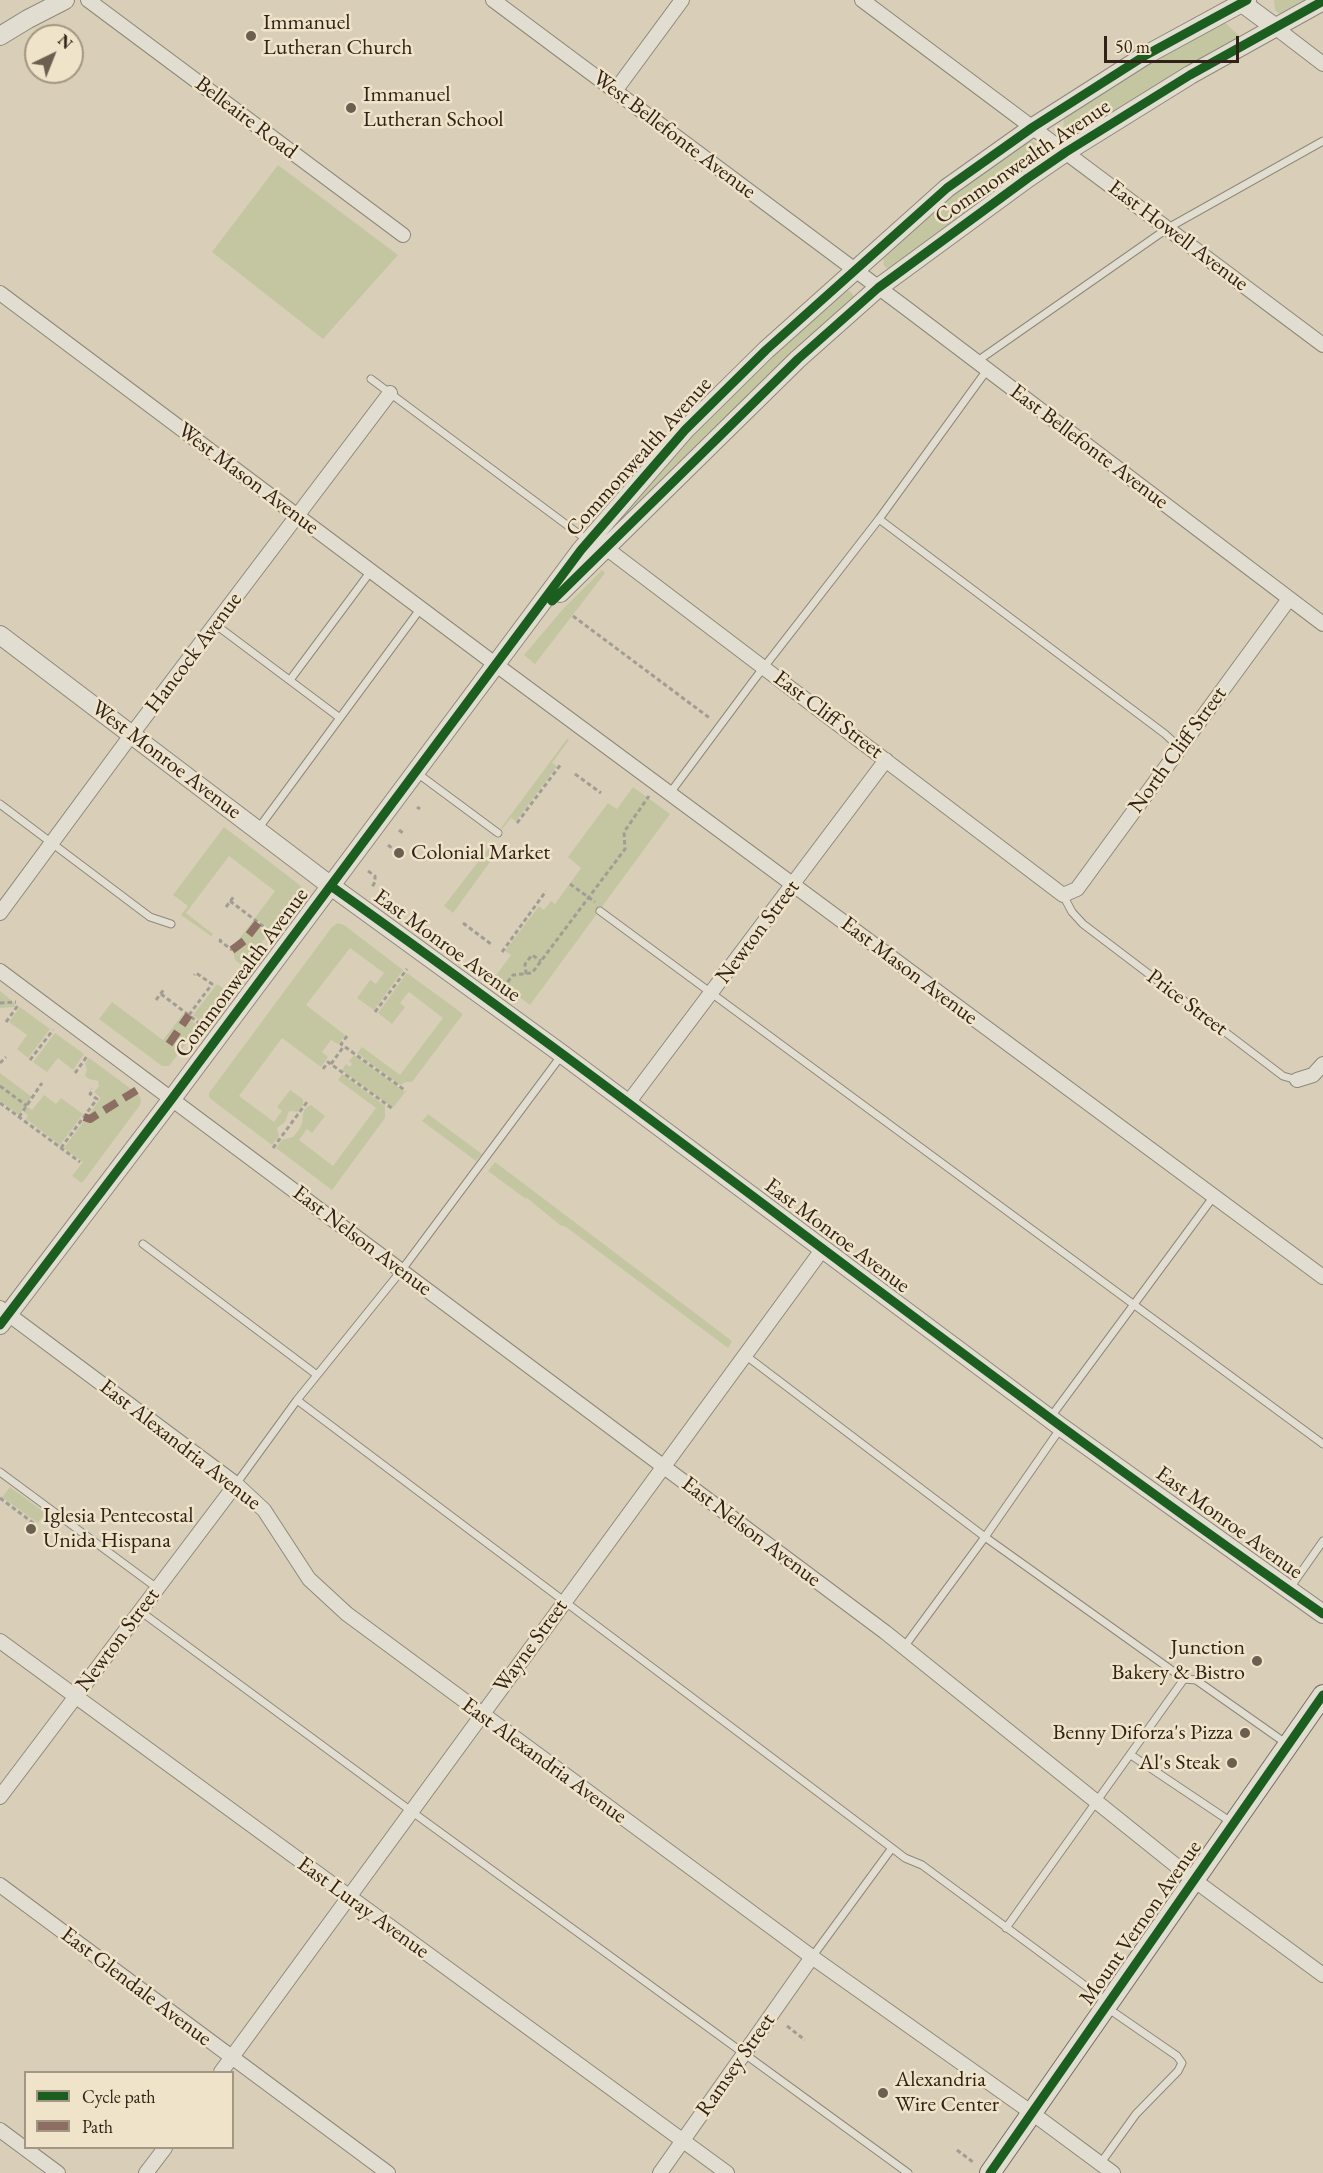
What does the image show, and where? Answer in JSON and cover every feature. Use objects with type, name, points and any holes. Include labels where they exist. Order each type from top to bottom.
[{"type":"main road","name":"Mount Vernon Avenue","points":[[990,2173],[1323,1695]]},
{"type":"street","points":[[0,36],[65,0]]},
{"type":"street","name":"Belleaire Road","points":[[88,0],[403,235]]},
{"type":"street","name":"West Bellefonte Avenue","points":[[493,0],[854,271]]},
{"type":"street","points":[[615,91],[682,0]]},
{"type":"street","name":"East Howell Avenue","points":[[862,0],[1323,345]]},
{"type":"street","points":[[1243,1],[1323,64]]},
{"type":"street","name":"Commonwealth Avenue","points":[[3,1316],[171,1100],[512,641],[599,542],[685,430],[766,350],[948,189],[1033,127],[1146,55],[1243,1]]},
{"type":"street","name":"Commonwealth Avenue","points":[[599,542],[878,288],[1066,152],[1190,75],[1323,1]]},
{"type":"street","name":"East Bellefonte Avenue","points":[[854,271],[1323,624]]},
{"type":"street","name":"West Mason Avenue","points":[[0,293],[495,664]]},
{"type":"street","name":"Hancock Avenue","points":[[0,913],[390,393]]},
{"type":"street","name":"East Cliff Street","points":[[599,542],[1064,895]]},
{"type":"street","name":"North Cliff Street","points":[[1064,895],[1077,889],[1289,599]]},
{"type":"street","name":"West Monroe Avenue","points":[[0,635],[331,886]]},
{"type":"street","name":"East Mason Avenue","points":[[495,664],[1323,1277]]},
{"type":"street","name":"Newton Street","points":[[628,1103],[886,760]]},
{"type":"street","name":"East Monroe Avenue","points":[[331,886],[562,1054],[1056,1423],[1323,1614]]},
{"type":"street","name":"East Nelson Avenue","points":[[0,971],[904,1647],[1194,1880],[1323,1975]]},
{"type":"street","name":"Price Street","points":[[1297,1080],[1313,1076],[1323,1064]]},
{"type":"street","name":"Wayne Street","points":[[222,2071],[822,1250]]},
{"type":"street","name":"East Alexandria Avenue","points":[[3,1316],[236,1484],[264,1510],[309,1579],[327,1597],[481,1714],[812,1957],[1113,2173]]},
{"type":"street","name":"Newton Street","points":[[0,1797],[236,1484]]},
{"type":"street","name":"East Luray Avenue","points":[[0,1641],[727,2173]]},
{"type":"street","name":"East Glendale Avenue","points":[[0,1885],[388,2173]]},
{"type":"street","name":"Ramsey Street","points":[[660,2173],[812,1957]]},
{"type":"street","points":[[0,2130],[24,2148]]},
{"type":"street","points":[[26,2149],[58,2173]]},
{"type":"street","points":[[146,2173],[164,2149]]},
{"type":"lane","points":[[670,793],[879,519],[981,366],[1168,228],[1323,141]]},
{"type":"lane","points":[[371,379],[583,537],[599,542]]},
{"type":"lane","points":[[879,519],[1165,734],[1179,747]]},
{"type":"lane","points":[[290,680],[371,571]]},
{"type":"lane","points":[[258,829],[421,608]]},
{"type":"lane","points":[[216,626],[340,718]]},
{"type":"lane","points":[[415,772],[498,833]]},
{"type":"lane","points":[[0,804],[150,917],[171,924]]},
{"type":"lane","name":"Price Street","points":[[1064,895],[1072,912],[1083,924],[1283,1076],[1297,1080]]},
{"type":"lane","points":[[600,911],[1323,1444]]},
{"type":"lane","points":[[236,1484],[297,1400],[401,1271],[562,1054]]},
{"type":"lane","points":[[483,1160],[490,1165]]},
{"type":"lane","points":[[904,1647],[985,1537],[1056,1423],[1134,1305],[1214,1197]]},
{"type":"lane","points":[[144,1244],[317,1375]]},
{"type":"lane","points":[[746,1354],[985,1537],[1184,1679],[1196,1680],[1288,1745]]},
{"type":"lane","points":[[297,1400],[904,1858],[922,1865],[1177,2056],[1182,2063],[1178,2071],[1132,2119],[1100,2164]]},
{"type":"lane","points":[[0,1472],[157,1588]]},
{"type":"lane","points":[[1289,1590],[1323,1541]]},
{"type":"lane","points":[[140,1611],[908,2173]]},
{"type":"lane","points":[[1006,1928],[1184,1679]]},
{"type":"lane","points":[[1131,1755],[1233,1824]]},
{"type":"lane","points":[[812,1957],[892,1848]]},
{"type":"path","points":[[573,616],[720,726]]},
{"type":"path","points":[[517,823],[531,808],[561,764]]},
{"type":"path","points":[[574,774],[582,782],[601,793]]},
{"type":"path","points":[[503,988],[513,975],[532,973],[625,849],[625,830],[650,795]]},
{"type":"path","points":[[368,871],[375,876],[372,887]]},
{"type":"path","points":[[375,879],[380,879]]},
{"type":"path","points":[[570,884],[602,908],[600,911]]},
{"type":"path","points":[[502,952],[531,908],[546,891]]},
{"type":"path","points":[[226,907],[235,895]]},
{"type":"path","points":[[230,901],[272,933]]},
{"type":"path","points":[[462,923],[491,944]]},
{"type":"path","points":[[221,939],[220,941],[232,950]]},
{"type":"path","points":[[526,974],[525,964],[532,955],[541,961]]},
{"type":"path","points":[[375,1012],[407,969]]},
{"type":"path","points":[[189,1016],[212,984],[196,973],[194,975]]},
{"type":"path","points":[[156,1000],[165,988]]},
{"type":"path","points":[[161,994],[203,1026]]},
{"type":"path","points":[[0,1003],[18,1002]]},
{"type":"path","points":[[6,1022],[17,1007]]},
{"type":"path","points":[[30,1060],[51,1032]]},
{"type":"path","points":[[347,1036],[341,1044],[406,1091]]},
{"type":"path","points":[[331,1064],[344,1046]]},
{"type":"path","points":[[0,1063],[6,1057]]},
{"type":"path","points":[[75,1072],[86,1057]]},
{"type":"path","points":[[322,1069],[328,1062],[393,1109]]},
{"type":"path","points":[[19,1117],[42,1083]]},
{"type":"path","points":[[0,1086],[27,1106]]},
{"type":"path","points":[[61,1148],[97,1100],[90,1094],[91,1089]]},
{"type":"path","points":[[273,1148],[307,1102]]},
{"type":"path","points":[[0,1103],[80,1162]]},
{"type":"path","points":[[0,1498],[36,1525],[31,1529]]},
{"type":"path","points":[[787,2026],[806,2040]]},
{"type":"path","points":[[957,2150],[973,2162]]},
{"type":"green space","points":[[1274,0],[1319,0],[1282,16],[1275,10]]},
{"type":"green space","points":[[1223,21],[1245,41],[1075,137],[1066,131],[1063,123],[1065,116],[1128,75]]},
{"type":"green space","points":[[1032,141],[1042,148],[1044,156],[890,270],[884,266],[883,256],[952,194],[1025,142]]},
{"type":"green space","points":[[278,165],[398,255],[323,339],[212,252]]},
{"type":"green space","points":[[847,290],[855,298],[615,528],[612,527],[718,406],[842,291]]},
{"type":"green space","points":[[602,570],[605,573],[535,664],[524,655],[564,608]]},
{"type":"green space","points":[[567,739],[569,740],[552,763],[557,766],[516,821],[511,818],[502,829],[501,828]]},
{"type":"green space","points":[[633,787],[670,814],[530,1005],[494,978],[511,955],[505,951],[539,906],[544,910],[551,901],[555,904],[581,868],[568,857],[608,803],[617,809]]},
{"type":"green space","points":[[224,827],[301,886],[271,930],[255,918],[275,891],[229,856],[186,913],[213,934],[211,936],[181,915],[188,906],[173,895]]},
{"type":"green space","points":[[488,849],[495,855],[453,913],[444,906]]},
{"type":"green space","points":[[253,921],[269,933],[243,966],[235,960],[232,948]]},
{"type":"green space","points":[[338,923],[344,925],[403,970],[374,1010],[357,998],[370,980],[376,984],[384,973],[350,948],[306,1005],[345,1035],[338,1044],[331,1040],[322,1052],[328,1057],[321,1067],[282,1038],[239,1096],[274,1122],[282,1111],[277,1107],[290,1090],[303,1099],[303,1105],[298,1112],[289,1111],[285,1122],[277,1128],[279,1136],[272,1145],[212,1100],[209,1093],[332,927]]},
{"type":"green space","points":[[407,973],[463,1014],[412,1082],[400,1085],[357,1053],[362,1047],[400,1075],[443,1018],[409,992],[400,1003],[405,1007],[392,1024],[378,1013]]},
{"type":"green space","points":[[217,984],[226,990],[202,1022],[193,1015]]},
{"type":"green space","points":[[0,991],[16,1004],[14,1007],[0,1008]]},
{"type":"green space","points":[[112,1002],[163,1040],[183,1014],[199,1026],[169,1066],[162,1066],[99,1019]]},
{"type":"green space","points":[[20,1007],[50,1029],[28,1058],[17,1049],[27,1035],[9,1022]]},
{"type":"green space","points":[[55,1033],[84,1054],[73,1070],[58,1058],[47,1072],[33,1062]]},
{"type":"green space","points":[[354,1055],[405,1092],[393,1108],[342,1070],[346,1064],[350,1067],[352,1064],[349,1061]]},
{"type":"green space","points":[[89,1058],[138,1094],[141,1099],[140,1105],[82,1183],[72,1176],[83,1162],[64,1148],[101,1098],[94,1092],[99,1086],[98,1081],[85,1076],[87,1069],[85,1064]]},
{"type":"green space","points":[[0,1073],[32,1097],[19,1115],[0,1101]]},
{"type":"green space","points":[[342,1074],[385,1106],[385,1118],[332,1190],[276,1148],[282,1140],[293,1137],[301,1125],[304,1111],[311,1105],[325,1116],[312,1133],[307,1129],[299,1140],[333,1166],[376,1108],[338,1080]]},
{"type":"green space","points":[[44,1095],[56,1104],[61,1098],[83,1114],[60,1145],[26,1119],[28,1115],[24,1112],[28,1107],[32,1110]]},
{"type":"green space","points":[[428,1114],[482,1154],[476,1161],[422,1121]]},
{"type":"green space","points":[[495,1162],[732,1341],[728,1348],[488,1171]]},
{"type":"green space","points":[[10,1487],[59,1523],[58,1525],[44,1515],[38,1523],[2,1497]]},
{"type":"marked path","points":[[232,950],[244,941],[258,923]]},
{"type":"marked path","points":[[169,1044],[189,1015]]},
{"type":"marked path","points":[[84,1117],[90,1119],[137,1090]]},
{"type":"cycle path","points":[[0,1325],[171,1100],[581,550],[685,430],[766,350],[947,188],[1033,127],[1146,55],[1247,0]]},
{"type":"cycle path","points":[[552,601],[798,359],[878,288],[1066,152],[1190,75],[1323,1]]},
{"type":"cycle path","points":[[331,886],[580,1067],[1073,1435],[1323,1614]]},
{"type":"cycle path","points":[[990,2173],[1323,1695]]},
{"type":"place","name":"Immanuel Lutheran Church","points":[[251,36]]},
{"type":"place","name":"Immanuel Lutheran School","points":[[351,108]]},
{"type":"place","name":"Colonial Market","points":[[399,853]]},
{"type":"place","name":"Iglesia Pentecostal Unida Hispana","points":[[31,1529]]},
{"type":"place","name":"Junction Bakery & Bistro","points":[[1257,1661]]},
{"type":"place","name":"Benny Diforza's Pizza","points":[[1245,1733]]},
{"type":"place","name":"Al's Steak","points":[[1232,1763]]},
{"type":"place","name":"Alexandria Wire Center","points":[[883,2093]]}]
